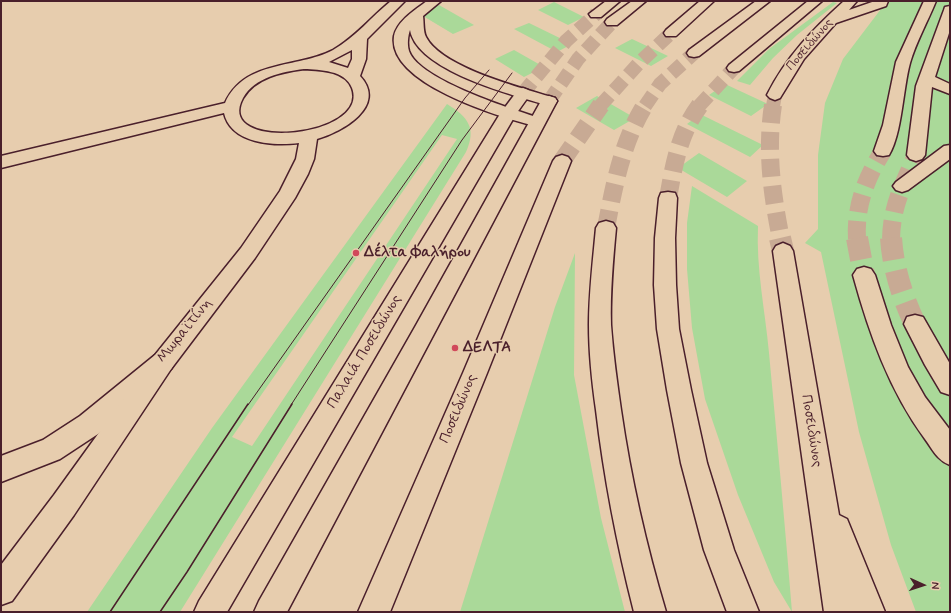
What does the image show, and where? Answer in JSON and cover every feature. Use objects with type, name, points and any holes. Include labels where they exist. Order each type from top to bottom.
[{"type":"main road","points":[[304,65],[327,66],[352,77],[358,84],[361,92],[361,100],[357,109],[338,125],[325,132],[286,139],[258,136],[246,131],[236,123],[232,115],[231,106],[236,95],[244,86],[256,77],[282,68],[304,65],[326,59],[360,38],[388,9],[399,1]]},
{"type":"main road","points":[[435,1],[406,26],[401,36],[401,47],[407,57],[415,66],[435,81],[465,98],[508,114],[537,122]]},
{"type":"main road","points":[[596,14],[614,1]]},
{"type":"main road","points":[[612,22],[640,1]]},
{"type":"main road","points":[[671,33],[708,1]]},
{"type":"main road","points":[[694,53],[764,1]]},
{"type":"main road","points":[[734,68],[816,1]]},
{"type":"main road","name":"Ποσειδώνος","points":[[775,94],[782,78],[793,61],[851,1]]},
{"type":"main road","points":[[830,21],[881,3],[882,1]]},
{"type":"main road","points":[[883,151],[892,126],[894,102],[903,62],[930,1]]},
{"type":"main road","points":[[916,155],[924,86],[950,10]]},
{"type":"main road","points":[[270,612],[424,334],[549,101],[464,72],[431,52],[419,37],[417,16]]},
{"type":"main road","points":[[352,77],[359,59],[360,38]]},
{"type":"main road","points":[[926,79],[950,89]]},
{"type":"main road","name":"Παλαιά Ποσειδώνος","points":[[210,612],[508,114],[523,93]]},
{"type":"main road","points":[[1,162],[231,106]]},
{"type":"main road","name":"Μωραϊτίνη","points":[[1,469],[51,450],[89,425],[163,362],[248,253],[288,194],[305,159],[309,136]]},
{"type":"main road","points":[[902,186],[950,150]]},
{"type":"main road","name":"Ποσειδώνος","points":[[374,612],[562,161]]},
{"type":"main road","points":[[668,198],[665,238],[665,284],[668,329],[678,390],[694,463],[719,550],[743,612]]},
{"type":"main road","points":[[606,228],[602,273],[600,325],[605,385],[617,469],[634,554],[650,612]]},
{"type":"main road","name":"Ποσειδώνος","points":[[783,250],[840,612]]},
{"type":"main road","points":[[864,275],[871,303],[892,358],[916,404],[950,452]]},
{"type":"main road","points":[[915,324],[933,358],[950,384]]},
{"type":"main road","points":[[1,590],[64,506],[163,362]]},
{"type":"main road","points":[[821,487],[869,612]]},
{"type":"green space","points":[[887,1],[950,1],[950,612],[916,612],[891,545],[859,432],[821,252],[805,243],[818,229],[818,155],[825,103],[843,59]]},
{"type":"green space","points":[[554,2],[584,17],[568,25],[538,10]]},
{"type":"green space","points":[[833,2],[837,3],[797,35],[773,58],[750,85],[737,81],[769,49]]},
{"type":"green space","points":[[439,5],[474,25],[453,34],[418,13]]},
{"type":"green space","points":[[529,23],[572,44],[557,52],[514,29]]},
{"type":"green space","points":[[632,39],[668,56],[651,66],[615,48]]},
{"type":"green space","points":[[514,50],[544,67],[524,77],[495,59]]},
{"type":"green space","points":[[725,84],[768,104],[751,116],[709,95]]},
{"type":"green space","points":[[597,96],[635,118],[614,130],[576,108]]},
{"type":"green space","points":[[447,104],[454,109],[465,119],[470,130],[471,136],[466,152],[180,612],[87,612],[212,428]],"holes":[[[442,135],[457,139],[252,446],[232,437]]]},
{"type":"green space","points":[[700,114],[763,145],[750,157],[687,124]]},
{"type":"green space","points":[[699,153],[747,181],[727,197],[678,168]]},
{"type":"green space","points":[[692,186],[758,226],[758,258],[769,353],[792,612],[774,582],[738,495],[705,399],[692,328],[687,269],[687,223]]},
{"type":"green space","points":[[575,253],[574,375],[601,518],[625,612],[460,612],[555,307]]},
{"type":"tunnel","points":[[523,93],[566,41],[596,14]]},
{"type":"tunnel","points":[[549,101],[578,59],[612,22]]},
{"type":"tunnel","points":[[600,106],[640,62],[671,33]]},
{"type":"tunnel","points":[[645,106],[660,84],[694,53]]},
{"type":"tunnel","points":[[699,106],[734,68]]},
{"type":"tunnel","points":[[773,106],[775,95]]},
{"type":"tunnel","points":[[562,161],[601,105]]},
{"type":"tunnel","points":[[606,228],[616,180],[625,149],[630,134],[645,105]]},
{"type":"tunnel","points":[[668,198],[675,161],[682,138],[700,105]]},
{"type":"tunnel","points":[[773,105],[770,156],[775,206],[781,239]]},
{"type":"tunnel","points":[[857,238],[858,215],[863,193],[871,172],[883,151]]},
{"type":"tunnel","points":[[891,238],[896,205],[916,155]]},
{"type":"tunnel","points":[[780,238],[783,251]]},
{"type":"tunnel","points":[[857,238],[864,275]]},
{"type":"tunnel","points":[[891,238],[899,282],[915,324]]},
{"type":"tram line","points":[[248,405],[465,98],[489,70]]},
{"type":"tram line","points":[[291,405],[462,140],[512,73]]},
{"type":"tram line","points":[[110,612],[248,404]]},
{"type":"tram line","points":[[160,612],[187,572],[292,404]]},
{"type":"place","name":"Δέλτα Φαλήρου","points":[[356,253]]},
{"type":"place","name":"ΔΕΛΤΑ","points":[[455,348]]}]
